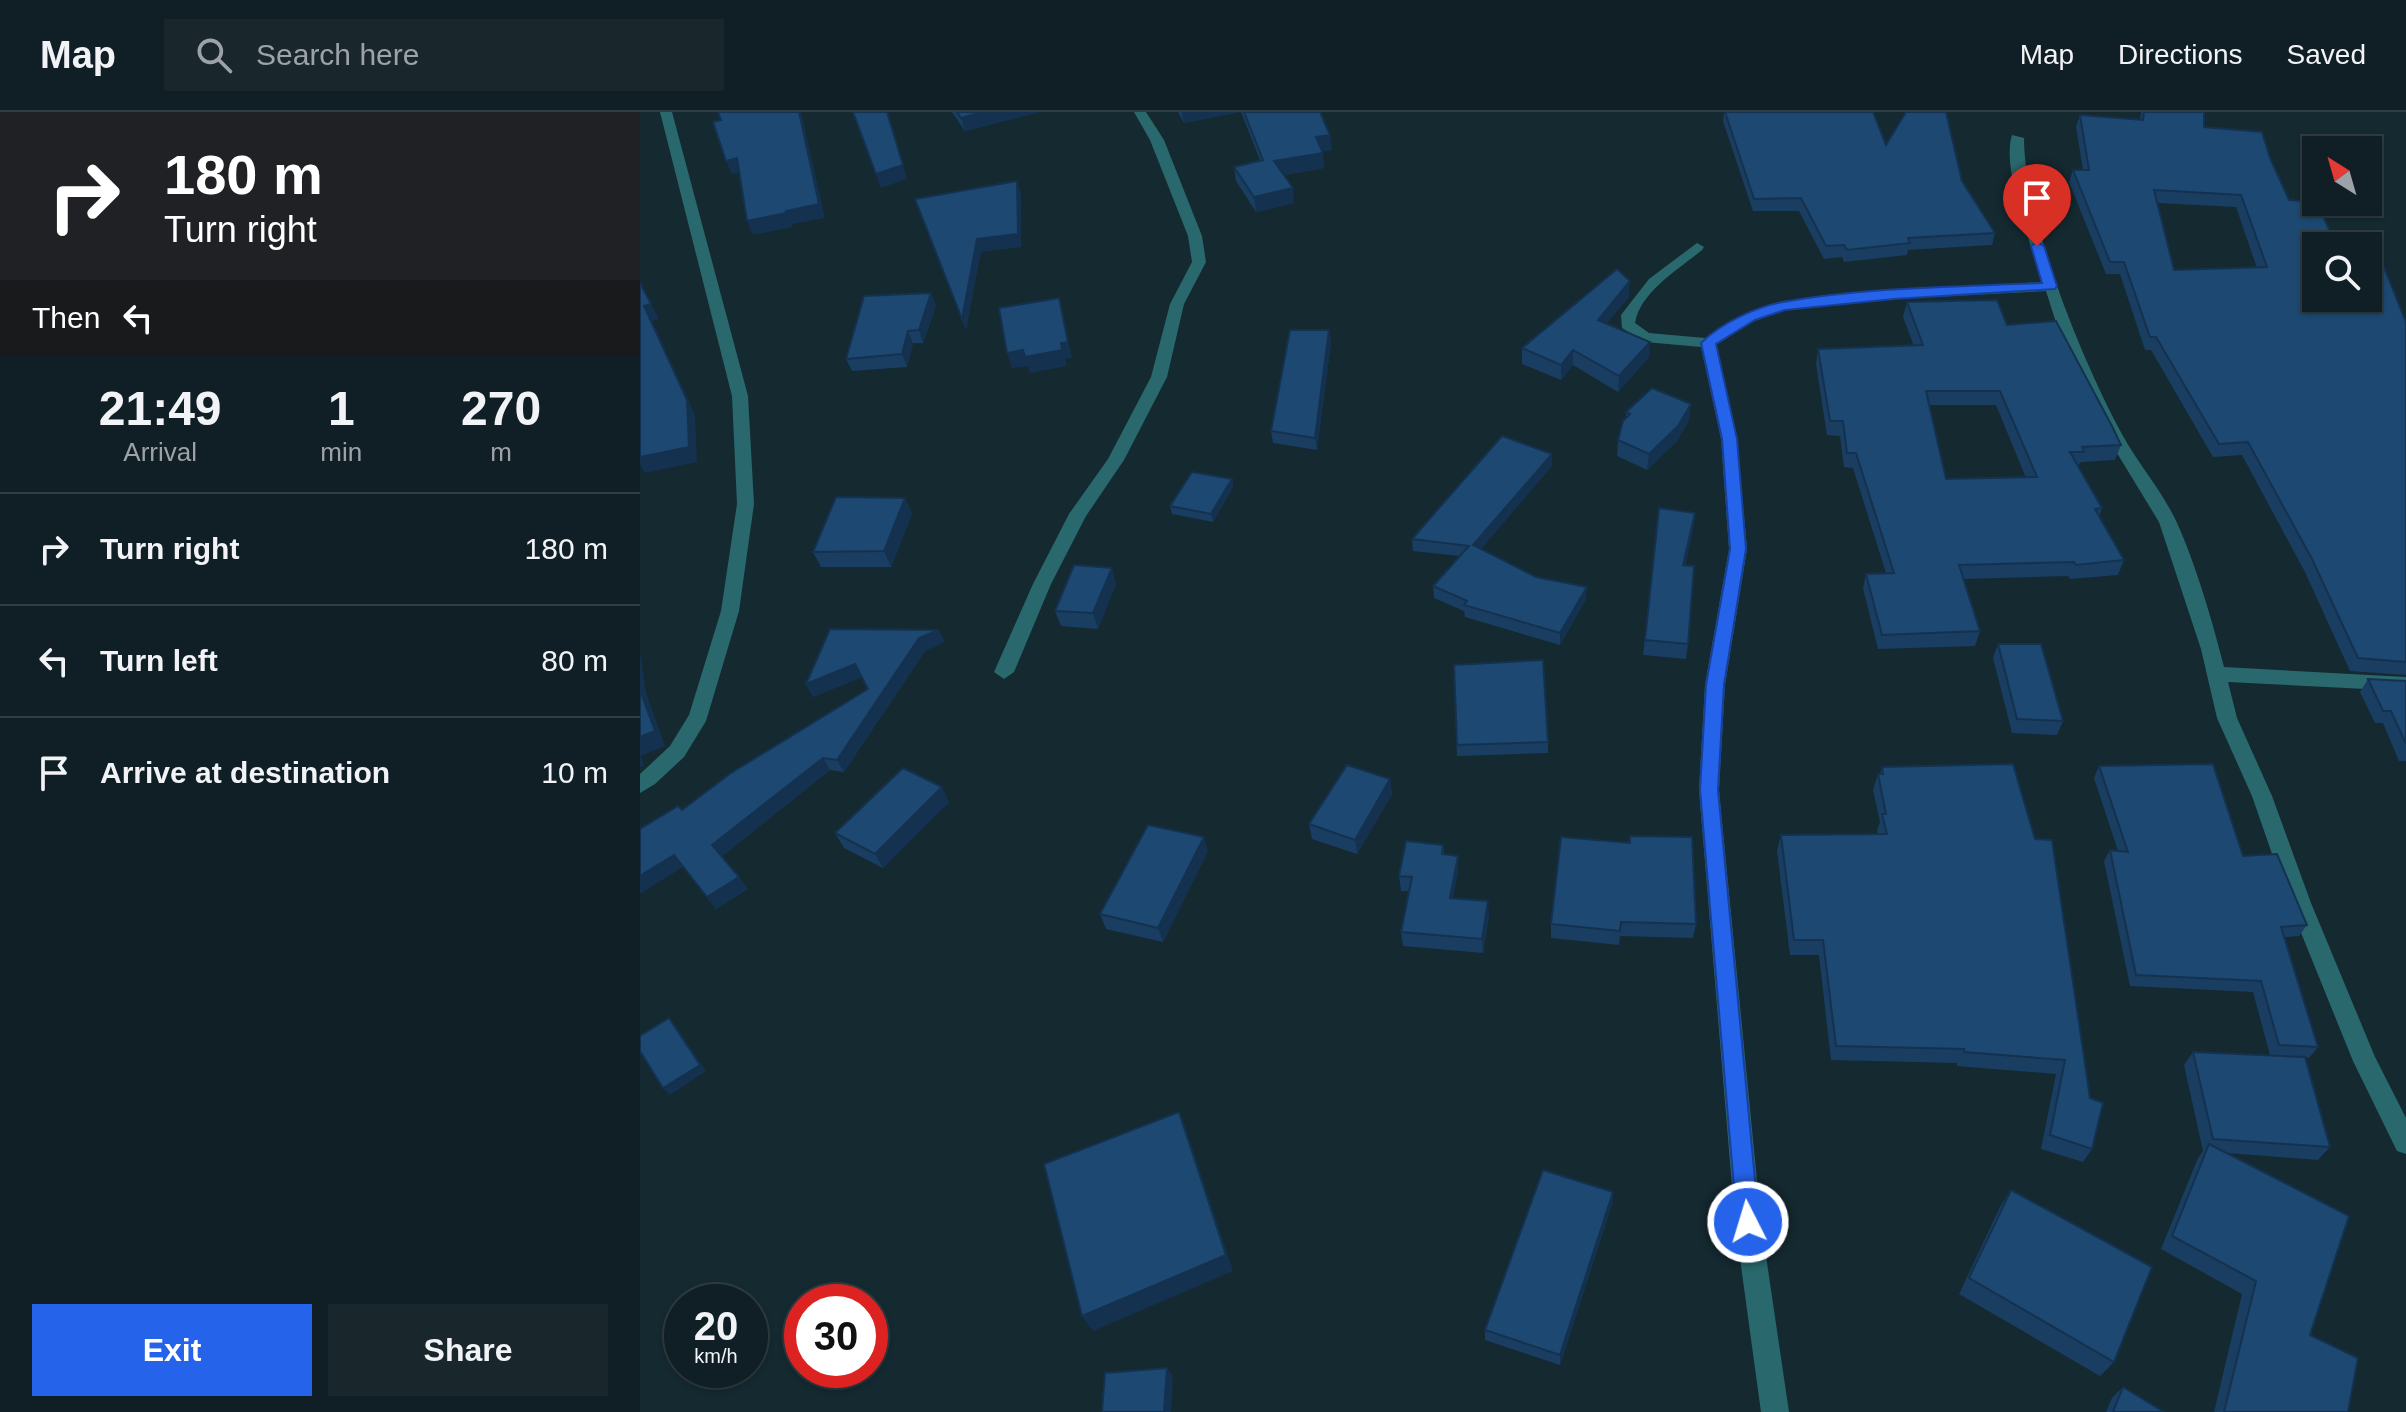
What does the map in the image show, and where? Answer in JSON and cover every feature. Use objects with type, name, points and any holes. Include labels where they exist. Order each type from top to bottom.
[{"type":"street","points":[[640,785],[666,764],[693,728],[719,655],[737,585],[745,499],[746,437],[740,396],[666,112]]},
{"type":"street","points":[[1004,672],[1042,584],[1078,514],[1116,460],[1159,377],[1177,304],[1199,262],[1195,236],[1157,140],[1140,112]]},
{"type":"street","points":[[2017,138],[2021,186],[2050,286],[2080,362],[2114,435],[2168,522],[2227,718],[2262,796],[2300,903],[2365,1061],[2406,1143]]},
{"type":"street","points":[[1697,247],[1646,291],[1626,317],[1627,325],[1645,337],[1708,343],[1750,317],[1783,306],[1894,295],[2050,286]]},
{"type":"street","points":[[1708,343],[1729,439],[1738,549],[1715,685],[1709,790],[1748,1222],[1775,1412]]},
{"type":"street","points":[[2215,674],[2406,684]]},
{"type":"building","points":[[718,112],[799,112],[819,204],[747,221],[737,158],[726,161],[713,122],[721,120]]},
{"type":"building","points":[[853,112],[887,112],[903,165],[876,174]]},
{"type":"building","points":[[957,112],[983,112],[961,118]]},
{"type":"building","points":[[1244,112],[1320,112],[1330,135],[1316,137],[1323,153],[1274,161],[1293,188],[1254,197],[1234,167],[1263,160]]},
{"type":"building","points":[[1725,112],[1873,112],[1886,145],[1906,112],[1946,112],[1962,181],[1995,233],[1908,238],[1910,243],[1847,250],[1844,245],[1826,246],[1801,198],[1754,199]]},
{"type":"building","points":[[2144,112],[2204,112],[2204,127],[2262,132],[2289,200],[2302,201],[2302,216],[2323,216],[2330,232],[2302,232],[2302,312],[2382,312],[2383,265],[2406,322],[2406,662],[2358,658],[2312,559],[2248,442],[2219,444],[2156,337],[2150,337],[2124,262],[2110,262],[2073,170],[2089,170],[2080,115],[2143,120]],"holes":[[[2154,190],[2241,195],[2267,267],[2174,270]]]},
{"type":"building","points":[[1017,181],[1018,234],[977,239],[962,319],[915,199]]},
{"type":"building","points":[[1617,269],[1630,281],[1598,320],[1650,342],[1619,376],[1573,350],[1561,365],[1522,348]]},
{"type":"building","points":[[640,283],[651,304],[644,306],[687,400],[689,447],[640,457]]},
{"type":"building","points":[[931,293],[919,330],[908,331],[902,354],[846,359],[864,296]]},
{"type":"building","points":[[1059,298],[1068,342],[1061,343],[1062,350],[1025,357],[1023,350],[1007,353],[999,308]]},
{"type":"building","points":[[1997,300],[2007,325],[2056,321],[2121,445],[2082,447],[2084,452],[2070,452],[2102,508],[2095,509],[2124,560],[2076,565],[2074,562],[1959,565],[1980,631],[1882,635],[1866,574],[1894,573],[1856,453],[1847,453],[1843,421],[1830,421],[1818,349],[1923,345],[1907,302]],"holes":[[[1926,391],[2000,391],[2037,477],[1946,479]]]},
{"type":"building","points":[[1290,330],[1329,330],[1315,438],[1271,431]]},
{"type":"building","points":[[1652,388],[1691,404],[1678,426],[1649,454],[1618,440],[1623,421],[1630,414],[1626,412]]},
{"type":"building","points":[[1502,436],[1552,454],[1473,545],[1536,577],[1587,587],[1560,633],[1464,605],[1467,601],[1433,586],[1469,546],[1412,539]]},
{"type":"building","points":[[1192,472],[1232,479],[1211,514],[1170,506]]},
{"type":"building","points":[[836,497],[905,498],[884,551],[813,552]]},
{"type":"building","points":[[1659,508],[1695,513],[1683,565],[1694,566],[1688,644],[1645,640]]},
{"type":"building","points":[[1074,565],[1112,568],[1093,613],[1055,611]]},
{"type":"building","points":[[830,629],[939,630],[919,638],[837,760],[823,758],[712,845],[739,877],[707,897],[674,855],[640,876],[640,829],[678,806],[682,810],[731,773],[868,689],[855,664],[806,684]]},
{"type":"building","points":[[1998,644],[2041,644],[2063,721],[2017,719]]},
{"type":"building","points":[[1543,660],[1548,742],[1457,745],[1454,665]]},
{"type":"building","points":[[2368,679],[2406,681],[2406,744],[2391,711],[2383,711]]},
{"type":"building","points":[[640,690],[655,731],[640,737]]},
{"type":"building","points":[[2013,764],[2035,839],[2052,840],[2090,1098],[2103,1103],[2092,1149],[2050,1135],[2065,1060],[1964,1052],[1964,1049],[1836,1046],[1823,940],[1794,940],[1781,835],[1887,834],[1878,774],[1883,774],[1882,767]]},
{"type":"building","points":[[2213,764],[2243,856],[2277,854],[2307,925],[2281,927],[2318,1047],[2279,1045],[2261,981],[2136,975],[2110,850],[2128,852],[2099,766]]},
{"type":"building","points":[[1347,765],[1390,779],[1355,840],[1309,824]]},
{"type":"building","points":[[903,768],[942,787],[875,854],[835,833]]},
{"type":"building","points":[[1148,825],[1204,837],[1158,928],[1100,914]]},
{"type":"building","points":[[1630,836],[1692,837],[1696,924],[1621,922],[1620,931],[1551,924],[1561,837],[1630,843]]},
{"type":"building","points":[[1406,841],[1443,845],[1442,854],[1458,856],[1450,898],[1488,901],[1482,939],[1401,932],[1412,877],[1399,876]]},
{"type":"building","points":[[669,1018],[700,1065],[663,1088],[640,1051],[640,1036]]},
{"type":"building","points":[[2193,1052],[2305,1057],[2330,1147],[2213,1139]]},
{"type":"building","points":[[1179,1112],[1226,1255],[1082,1316],[1044,1164]]},
{"type":"building","points":[[2209,1144],[2349,1216],[2310,1335],[2358,1358],[2348,1412],[2224,1412],[2256,1281],[2172,1236]]},
{"type":"building","points":[[1543,1170],[1613,1192],[1560,1355],[1485,1330]]},
{"type":"building","points":[[2011,1190],[2152,1267],[2114,1362],[1969,1278]]},
{"type":"building","points":[[1167,1368],[1164,1412],[1102,1412],[1105,1373]]},
{"type":"building","points":[[2123,1387],[2164,1412],[2113,1412]]},
{"type":"route","points":[[1748,1222],[1709,790],[1715,685],[1738,549],[1729,439],[1708,343],[1750,317],[1783,306],[1894,295],[2050,286],[2037,246]]}]
